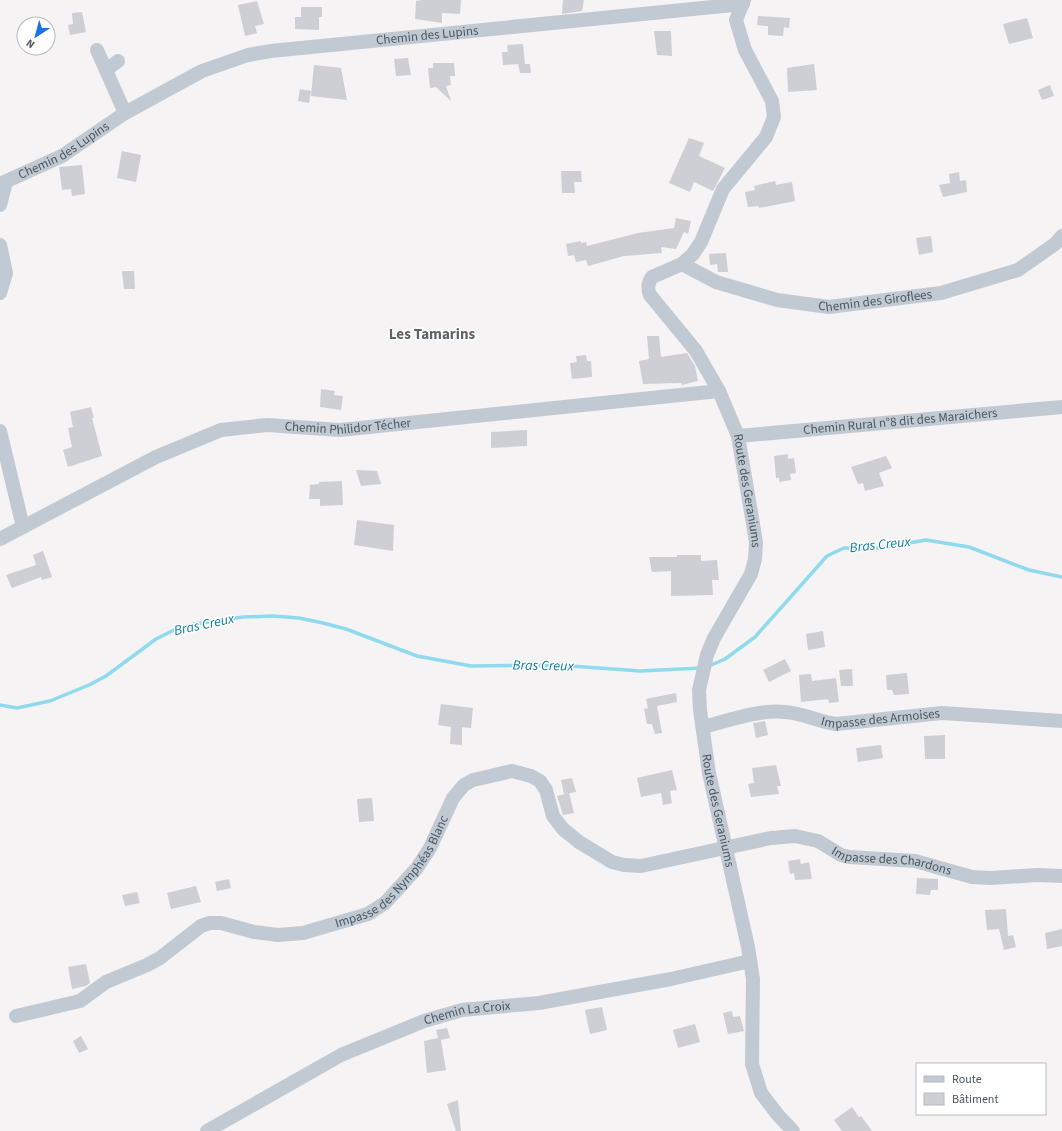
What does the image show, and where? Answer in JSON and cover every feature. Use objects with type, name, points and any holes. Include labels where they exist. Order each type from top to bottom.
[{"type":"street","name":"Chemin des Lupins","points":[[3,183],[62,156],[125,113],[202,71],[248,55],[271,51],[743,2]]},
{"type":"street","name":"Route des Geraniums","points":[[743,2],[736,20],[745,50],[772,101],[774,117],[766,137],[723,189],[701,242],[693,254],[682,264],[652,277],[649,281],[648,291],[696,351],[719,391],[738,436],[756,543],[755,559],[751,574],[714,638],[707,655],[699,690],[709,773],[753,979],[752,1064],[756,1080],[769,1105],[793,1131]]},
{"type":"street","points":[[97,50],[125,113]]},
{"type":"street","points":[[106,70],[118,61]]},
{"type":"street","points":[[0,205],[3,183]]},
{"type":"street","name":"Chemin des Giroflees","points":[[682,264],[716,282],[777,300],[829,307],[941,293],[1018,270],[1054,244],[1062,236]]},
{"type":"street","points":[[0,245],[6,273],[0,294]]},
{"type":"street","name":"Chemin Philidor Técher","points":[[0,539],[156,457],[221,430],[267,425],[340,430],[719,391]]},
{"type":"street","name":"Chemin Rural n°8 dit des Maraichers","points":[[738,436],[1062,407]]},
{"type":"street","points":[[0,431],[23,528]]},
{"type":"street","name":"Impasse des Armoises","points":[[703,727],[777,711],[792,713],[826,723],[846,724],[942,713],[1062,721]]},
{"type":"street","name":"Impasse des Nymphéas Blanc","points":[[16,1016],[80,1000],[106,982],[160,958],[201,926],[210,923],[221,923],[254,932],[278,935],[303,933],[368,914],[385,903],[402,887],[417,868],[430,848],[453,798],[464,785],[473,780],[512,771],[531,776],[540,781],[546,790],[553,816],[564,829],[579,842],[612,862],[624,865],[641,866],[726,849]]},
{"type":"street","name":"Impasse des Chardons","points":[[726,849],[770,838],[796,836],[818,841],[841,855],[849,857],[914,861],[972,877],[991,878],[1037,874],[1062,876]]},
{"type":"street","name":"Chemin La Croix","points":[[207,1131],[341,1055],[424,1020],[462,1010],[539,1003],[671,980],[750,961]]},
{"type":"building","points":[[461,0],[460,14],[442,13],[442,23],[415,19],[416,1]]},
{"type":"building","points":[[563,0],[584,0],[582,11],[562,14]]},
{"type":"building","points":[[257,1],[264,24],[255,26],[257,33],[245,36],[238,5]]},
{"type":"building","points":[[301,7],[322,7],[322,17],[319,17],[319,30],[295,29],[295,17],[301,17]]},
{"type":"building","points":[[82,12],[86,32],[70,35],[68,25],[73,24],[72,13]]},
{"type":"building","points":[[758,16],[790,18],[789,28],[784,27],[783,36],[768,35],[768,26],[757,25]]},
{"type":"building","points":[[1027,18],[1033,38],[1009,44],[1003,24]]},
{"type":"building","points":[[654,31],[671,31],[672,56],[657,55]]},
{"type":"building","points":[[523,44],[525,64],[530,64],[531,73],[520,73],[518,64],[503,65],[502,52],[508,52],[507,45]]},
{"type":"building","points":[[408,58],[411,75],[396,76],[394,59]]},
{"type":"building","points":[[433,63],[454,63],[455,76],[450,76],[451,85],[446,86],[451,101],[436,87],[430,88],[428,68],[433,68]]},
{"type":"building","points":[[814,64],[817,90],[788,92],[787,68]]},
{"type":"building","points":[[314,65],[341,68],[347,100],[311,96]]},
{"type":"building","points":[[1050,85],[1054,96],[1042,100],[1038,90]]},
{"type":"building","points":[[300,89],[311,91],[309,103],[298,101]]},
{"type":"building","points":[[689,138],[704,143],[699,156],[725,168],[713,191],[694,182],[690,192],[669,183]]},
{"type":"building","points":[[122,151],[141,155],[136,182],[117,178]]},
{"type":"building","points":[[82,165],[85,194],[72,196],[71,189],[62,190],[59,167]]},
{"type":"building","points":[[561,171],[581,171],[582,182],[574,182],[575,193],[562,193]]},
{"type":"building","points":[[959,172],[960,181],[966,180],[967,192],[943,197],[939,185],[950,183],[949,174]]},
{"type":"building","points":[[775,181],[776,185],[792,182],[795,201],[759,208],[758,206],[748,207],[745,192],[755,190],[754,186]]},
{"type":"building","points":[[676,218],[691,221],[688,234],[684,232],[676,249],[661,247],[662,253],[624,256],[588,266],[586,260],[576,262],[574,255],[568,256],[566,244],[581,241],[581,243],[586,242],[587,246],[638,233],[674,228]]},
{"type":"building","points":[[931,236],[933,252],[919,255],[916,238]]},
{"type":"building","points":[[726,253],[728,272],[718,272],[717,264],[710,265],[709,254]]},
{"type":"building","points":[[122,271],[134,271],[135,289],[124,289]]},
{"type":"building","points":[[647,336],[659,336],[661,357],[687,353],[695,366],[698,381],[682,385],[681,383],[643,384],[639,361],[649,359]]},
{"type":"building","points":[[586,355],[587,361],[591,361],[592,377],[572,379],[570,363],[577,362],[576,356]]},
{"type":"building","points":[[321,389],[335,391],[334,395],[343,396],[341,410],[320,407]]},
{"type":"building","points":[[91,407],[94,418],[92,418],[102,456],[68,467],[63,450],[72,447],[68,428],[73,427],[70,412]]},
{"type":"building","points":[[527,430],[527,446],[491,448],[491,432]]},
{"type":"building","points":[[788,454],[788,459],[794,458],[796,473],[790,474],[791,480],[779,482],[779,478],[776,478],[774,456]]},
{"type":"building","points":[[886,456],[892,468],[879,473],[884,486],[865,491],[863,483],[858,484],[851,467]]},
{"type":"building","points":[[356,470],[377,471],[381,484],[361,486]]},
{"type":"building","points":[[342,481],[343,505],[320,506],[320,499],[309,499],[310,485],[319,484],[319,482]]},
{"type":"building","points":[[357,520],[394,525],[393,551],[354,545]]},
{"type":"building","points":[[43,551],[52,577],[42,580],[41,577],[12,588],[6,575],[36,565],[33,555]]},
{"type":"building","points":[[677,555],[701,555],[701,561],[717,560],[719,580],[712,580],[713,595],[671,596],[671,571],[652,572],[649,557],[677,557]]},
{"type":"building","points":[[823,631],[825,647],[808,650],[806,634]]},
{"type":"building","points":[[785,659],[791,671],[769,682],[763,670]]},
{"type":"building","points":[[852,669],[853,686],[841,686],[839,670]]},
{"type":"building","points":[[907,673],[909,694],[894,695],[892,690],[887,690],[886,675]]},
{"type":"building","points":[[811,674],[812,681],[836,678],[839,702],[829,703],[828,699],[801,702],[799,675]]},
{"type":"building","points":[[676,693],[677,702],[657,706],[662,733],[655,734],[652,724],[647,724],[644,709],[648,708],[646,699]]},
{"type":"building","points":[[441,704],[473,708],[471,728],[462,727],[462,745],[450,744],[451,727],[438,725]]},
{"type":"building","points":[[765,721],[768,735],[756,738],[753,723]]},
{"type":"building","points":[[945,735],[945,759],[925,759],[924,736]]},
{"type":"building","points":[[881,745],[883,758],[858,762],[856,748]]},
{"type":"building","points":[[776,765],[781,786],[777,786],[779,794],[751,797],[748,784],[754,783],[752,768]]},
{"type":"building","points":[[672,770],[677,790],[670,791],[672,803],[663,805],[661,793],[641,797],[637,778]]},
{"type":"building","points":[[572,778],[576,792],[564,794],[561,780]]},
{"type":"building","points":[[569,793],[574,813],[563,815],[557,796]]},
{"type":"building","points":[[372,798],[374,821],[359,822],[357,799]]},
{"type":"building","points":[[800,859],[801,864],[809,862],[812,879],[795,880],[794,873],[790,874],[788,861]]},
{"type":"building","points":[[917,878],[938,879],[938,890],[931,890],[930,895],[916,894]]},
{"type":"building","points":[[229,879],[231,888],[217,891],[215,882]]},
{"type":"building","points":[[196,886],[201,902],[171,909],[167,893]]},
{"type":"building","points":[[137,892],[140,903],[125,906],[122,895]]},
{"type":"building","points":[[1006,909],[1008,936],[1013,935],[1016,947],[1004,950],[999,929],[987,930],[985,910]]},
{"type":"building","points":[[1062,929],[1062,946],[1047,949],[1045,933]]},
{"type":"building","points":[[86,964],[90,983],[86,986],[72,989],[68,967]]},
{"type":"building","points":[[602,1007],[607,1030],[590,1034],[585,1010]]},
{"type":"building","points":[[732,1011],[733,1017],[740,1016],[744,1031],[728,1034],[723,1013]]},
{"type":"building","points":[[695,1024],[700,1042],[678,1048],[673,1030]]},
{"type":"building","points":[[447,1028],[450,1038],[441,1040],[446,1070],[427,1073],[424,1041],[438,1038],[436,1030]]},
{"type":"building","points":[[81,1036],[88,1049],[79,1053],[73,1041]]},
{"type":"building","points":[[458,1100],[461,1131],[456,1131],[447,1104]]},
{"type":"building","points":[[852,1107],[872,1131],[842,1131],[834,1120]]},
{"type":"waterway","name":"Bras Creux","points":[[709,666],[725,659],[755,637],[827,556],[844,548],[881,548],[926,540],[969,547],[1029,570],[1062,577]]},
{"type":"waterway","name":"Bras Creux","points":[[0,705],[17,708],[50,701],[89,685],[106,676],[156,639],[174,630],[194,624],[243,617],[273,616],[299,618],[323,623],[346,629],[417,656],[471,666],[557,665],[640,671],[701,668]]},
{"type":"district","name":"Les Tamarins","points":[[432,334]]}]
